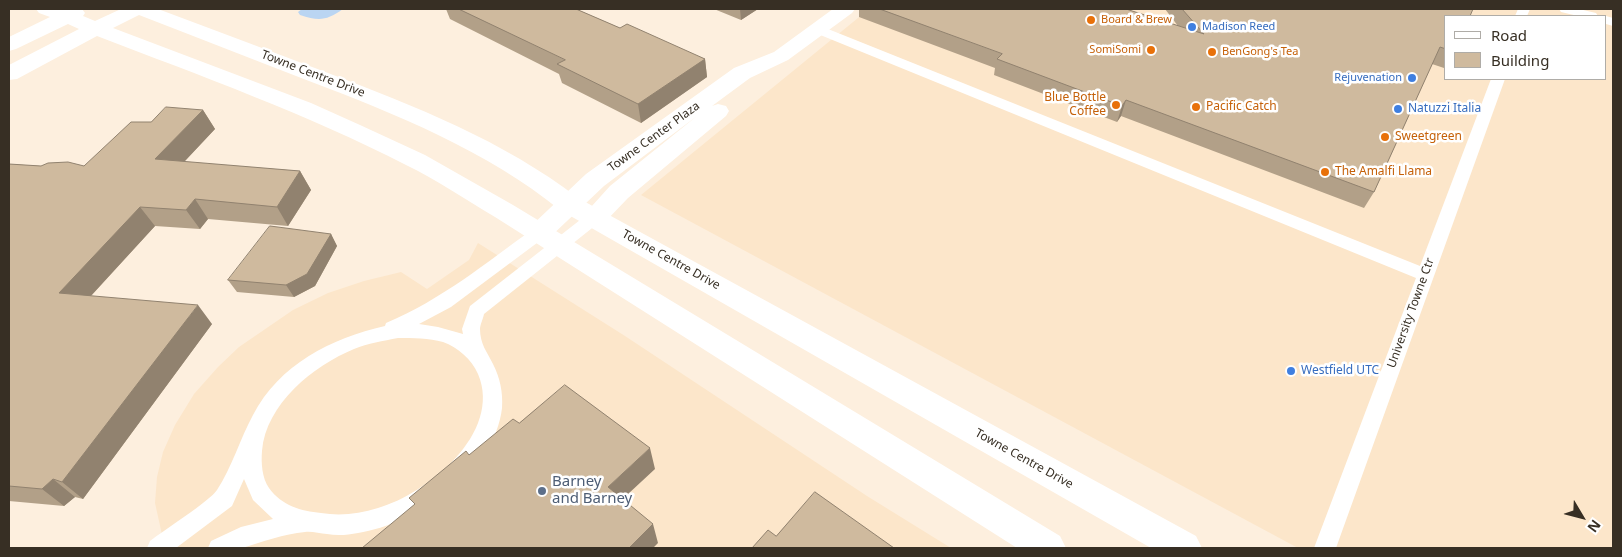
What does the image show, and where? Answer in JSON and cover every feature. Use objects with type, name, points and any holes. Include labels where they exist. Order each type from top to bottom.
[{"type":"main road","points":[[46,9],[82,18],[303,108],[416,160],[1048,548]]},
{"type":"main road","points":[[9,45],[82,18],[136,9]]},
{"type":"main road","name":"Towne Centre Drive","points":[[141,9],[392,105],[464,139],[544,185],[582,210],[1184,548]]},
{"type":"main road","name":"Towne Center Plaza","points":[[549,240],[582,210],[595,180],[742,73],[781,56],[845,9]]},
{"type":"main road","points":[[9,74],[52,50],[82,18]]},
{"type":"lane","points":[[1565,9],[1588,15]]},
{"type":"lane","points":[[818,29],[1426,275]]},
{"type":"lane","name":"University Towne Ctr","points":[[1325,548],[1498,80]]},
{"type":"lane","points":[[158,548],[224,499],[259,422],[274,398],[300,372],[319,358],[346,344],[375,335],[423,315],[549,240]]},
{"type":"lane","points":[[475,352],[471,329],[476,312],[549,240]]},
{"type":"lane","points":[[259,422],[250,447],[251,472],[260,494],[278,511],[304,522],[339,525],[378,518],[416,502],[448,480],[473,452],[489,424],[494,396],[489,372],[475,352],[460,341],[442,334],[421,331],[398,331],[375,335]]},
{"type":"lane","points":[[219,548],[241,537],[304,522]]},
{"type":"shaded area","name":"Westfield UTC","points":[[869,9],[1613,9],[1613,548],[1298,548],[641,195]]},
{"type":"shaded area","points":[[478,243],[625,336],[867,496],[951,548],[151,548],[163,539],[155,503],[157,477],[163,452],[175,425],[194,394],[239,347],[293,310],[328,293],[364,281],[401,272],[427,289],[469,260]]},
{"type":"water","points":[[302,9],[343,9],[327,18],[317,19],[300,15],[298,12]]},
{"type":"building","points":[[459,9],[576,9],[620,28],[627,24],[705,59],[638,104],[557,64],[565,60]]},
{"type":"building","points":[[880,9],[1126,9],[1204,34],[1182,9],[1473,9],[1470,15],[1444,15],[1444,48],[1440,47],[1374,192],[1126,100],[1122,106],[997,59],[1002,54]]},
{"type":"building","points":[[166,107],[203,110],[155,159],[300,171],[277,207],[195,199],[186,210],[140,207],[59,293],[198,305],[62,482],[53,479],[42,489],[9,486],[9,164],[41,166],[48,163],[68,162],[84,166],[131,122],[151,122]]},
{"type":"building","points":[[270,226],[331,234],[307,274],[286,285],[228,280]]},
{"type":"building","name":"Barney and Barney","points":[[565,385],[650,448],[608,487],[653,524],[629,548],[362,548],[415,504],[409,498],[466,451],[469,455],[513,419],[519,423]]},
{"type":"building","points":[[815,492],[894,548],[752,548],[768,530],[776,536]]},
{"type":"place","name":"Board & Brew","points":[[1091,20]]},
{"type":"place","name":"Madison Reed","points":[[1192,27]]},
{"type":"place","name":"SomiSomi","points":[[1151,50]]},
{"type":"place","name":"BenGong's Tea","points":[[1212,52]]},
{"type":"place","name":"Rejuvenation","points":[[1412,78]]},
{"type":"place","name":"Blue Bottle Coffee","points":[[1116,105]]},
{"type":"place","name":"Pacific Catch","points":[[1196,107]]},
{"type":"place","name":"Natuzzi Italia","points":[[1398,109]]},
{"type":"place","name":"Sweetgreen","points":[[1385,137]]},
{"type":"place","name":"The Amalfi Llama","points":[[1325,172]]},
{"type":"place","name":"Westfield UTC","points":[[1291,371]]},
{"type":"place","name":"Barney and Barney","points":[[542,491]]}]
